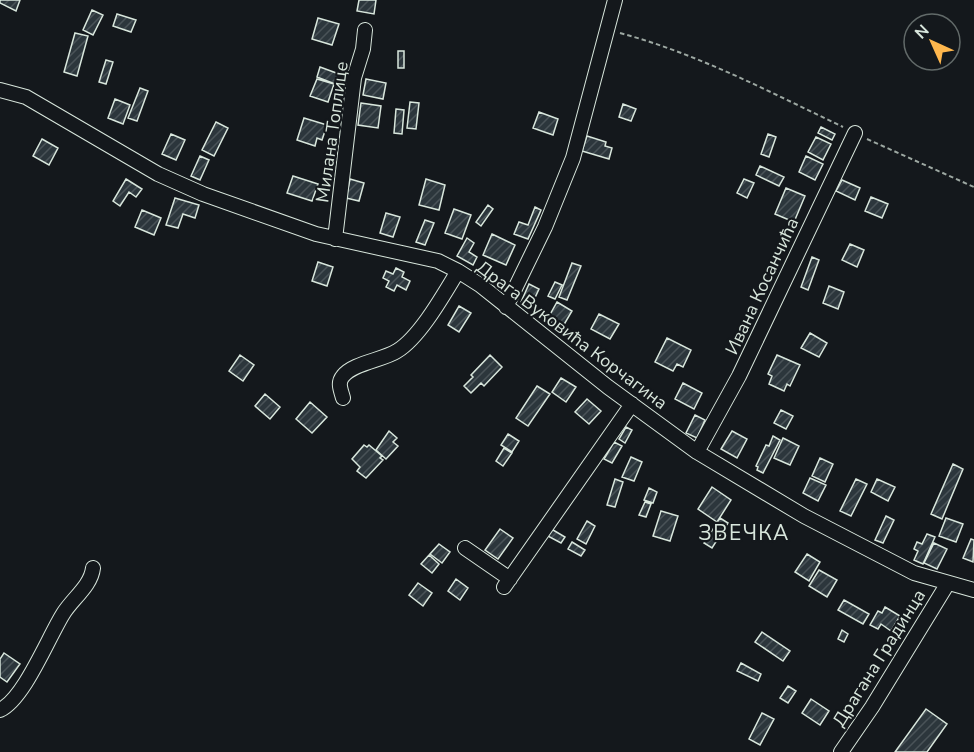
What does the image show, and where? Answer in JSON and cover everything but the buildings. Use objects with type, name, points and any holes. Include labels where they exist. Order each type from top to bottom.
[{"type":"street","points":[[506,308],[545,227],[573,158],[615,0]]},
{"type":"street","name":"Милана Топлице","points":[[335,239],[354,78],[363,49],[365,30]]},
{"type":"street","name":"Драга Вуковића Корчагина","points":[[0,90],[26,98],[167,178],[214,198],[316,234],[438,261],[458,271],[480,285],[506,308],[697,453],[824,527],[914,573],[974,590]]},
{"type":"street","name":"Ивана Косанчића","points":[[697,453],[739,376],[855,133]]},
{"type":"street","points":[[343,398],[339,385],[342,377],[355,368],[398,351],[412,338],[458,271]]},
{"type":"street","points":[[465,548],[507,583],[632,404]]},
{"type":"street","points":[[0,710],[5,708],[18,693],[51,639],[63,613],[89,581],[93,568]]},
{"type":"street","name":"Драгана Градинца","points":[[841,752],[872,707],[948,584]]},
{"type":"path","points":[[608,31],[645,40],[688,55],[776,93],[855,133],[974,187]]},
{"type":"district","name":"ЗВЕЧКА","points":[[744,533]]}]
